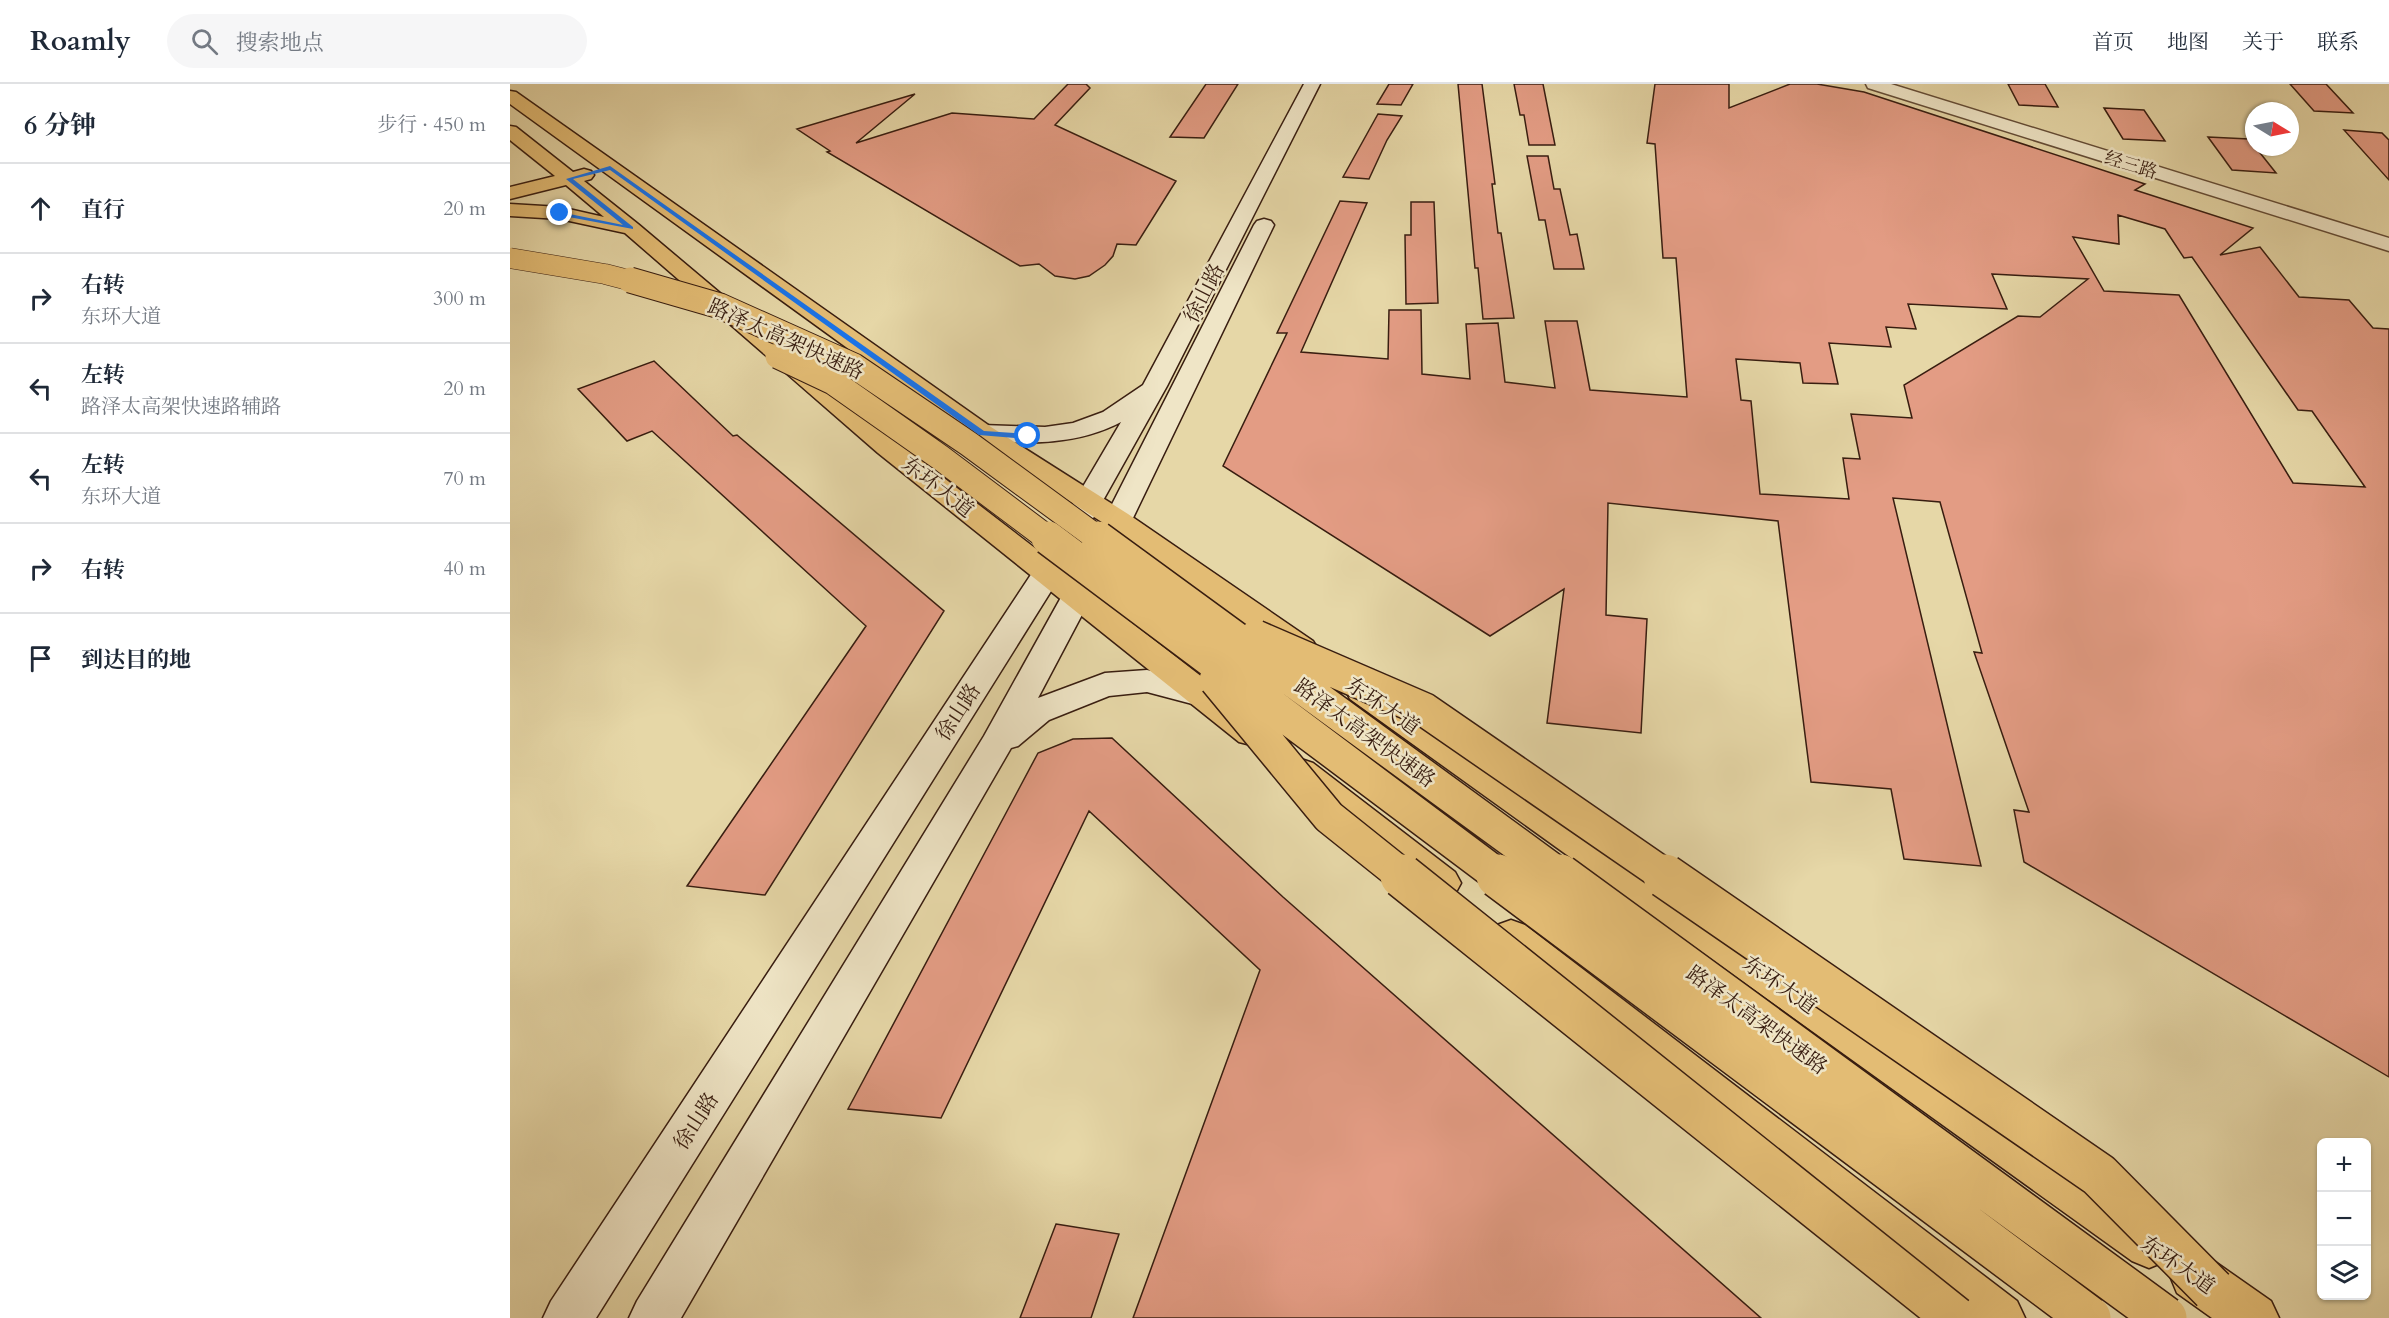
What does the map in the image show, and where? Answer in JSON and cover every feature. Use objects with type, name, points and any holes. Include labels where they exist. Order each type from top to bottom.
[{"type":"main road","name":"徐山路","points":[[568,1318],[1048,572],[1155,386],[1312,84]]},
{"type":"main road","name":"徐山路","points":[[654,1318],[996,745],[1118,520],[1333,84]]},
{"type":"main road","name":"经三路","points":[[1874,84],[2389,245]]},
{"type":"main road","name":"东环大道","points":[[510,96],[982,433],[1118,520],[2254,1318]]},
{"type":"main road","name":"东环大道","points":[[510,131],[631,228],[887,447],[2000,1318]]},
{"type":"main road","points":[[510,194],[562,173],[603,162]]},
{"type":"main road","points":[[510,178],[562,173]]},
{"type":"main road","points":[[510,210],[560,213],[631,228]]},
{"type":"main road","name":"路泽太高架快速路","points":[[510,258],[605,274],[720,306],[854,366],[969,444],[1192,626],[2089,1318]]},
{"type":"main road","name":"路泽太高架快速路","points":[[510,277],[578,289],[693,320],[744,339],[833,382],[940,458],[1192,626],[2165,1318]]},
{"type":"main road","points":[[982,433],[1028,436],[1060,434],[1106,420],[1155,386]]},
{"type":"main road","points":[[1192,626],[1425,710],[2099,1175],[2213,1290]]},
{"type":"main road","points":[[1192,626],[1329,817],[1955,1318]]},
{"type":"main road","points":[[996,745],[1037,711],[1105,685],[1147,681],[1200,694]]},
{"type":"building","points":[[1068,84],[1086,84],[1090,88],[1055,125],[1176,181],[1136,245],[1117,244],[1113,256],[1105,265],[1089,276],[1075,279],[1055,276],[1039,264],[1020,266],[827,152],[830,151],[797,129],[915,94],[856,143],[952,113],[1034,119]]},
{"type":"building","points":[[1206,84],[1238,84],[1204,138],[1170,137]]},
{"type":"building","points":[[1389,84],[1413,84],[1401,105],[1377,104]]},
{"type":"building","points":[[1458,84],[1482,84],[1495,184],[1492,184],[1498,233],[1501,233],[1514,318],[1483,319],[1478,268],[1475,268]]},
{"type":"building","points":[[1514,84],[1543,84],[1555,145],[1529,145],[1524,115],[1520,115]]},
{"type":"building","points":[[1655,84],[1729,84],[1729,108],[1790,84],[1817,84],[1864,92],[2145,184],[2135,190],[2253,228],[2220,255],[2260,247],[2299,297],[2349,300],[2373,328],[2389,329],[2389,1077],[2024,862],[2014,810],[2029,812],[1974,652],[1982,653],[1940,502],[1893,498],[1981,866],[1904,859],[1891,789],[1811,782],[1778,521],[1608,503],[1606,615],[1647,619],[1641,733],[1547,723],[1564,589],[1490,636],[1223,466],[1287,333],[1277,333],[1340,201],[1367,203],[1301,352],[1388,359],[1389,310],[1421,310],[1422,374],[1470,379],[1466,324],[1498,323],[1505,382],[1555,388],[1545,321],[1577,321],[1590,390],[1687,397],[1676,258],[1663,258],[1655,144],[1647,143]],"holes":[[[2118,215],[2165,229],[2184,258],[2192,257],[2298,410],[2312,411],[2365,487],[2293,483],[2179,295],[2104,291],[2073,237],[2119,244]],[[1992,274],[2088,279],[2040,317],[2018,316],[1904,385],[1912,418],[1851,414],[1860,459],[1843,458],[1849,499],[1760,494],[1751,401],[1741,400],[1736,359],[1800,363],[1803,383],[1838,384],[1829,343],[1891,347],[1886,327],[1916,329],[1908,304],[2007,309]]]},
{"type":"building","points":[[2008,84],[2045,84],[2058,107],[2019,105]]},
{"type":"building","points":[[2290,84],[2326,84],[2353,113],[2314,111]]},
{"type":"building","points":[[2104,108],[2144,110],[2165,141],[2123,139]]},
{"type":"building","points":[[1378,114],[1402,116],[1387,140],[1369,179],[1343,177]]},
{"type":"building","points":[[2344,130],[2382,133],[2389,140],[2389,180]]},
{"type":"building","points":[[2208,137],[2245,139],[2245,156],[2262,156],[2276,173],[2232,170]]},
{"type":"building","points":[[1527,156],[1548,156],[1554,189],[1560,189],[1570,235],[1577,234],[1584,269],[1554,269],[1545,220],[1539,220]]},
{"type":"building","points":[[1411,202],[1434,202],[1438,303],[1406,304],[1405,235],[1411,235]]},
{"type":"building","points":[[654,361],[733,436],[737,435],[944,611],[765,895],[687,886],[866,626],[652,431],[627,441],[578,389]]},
{"type":"building","points":[[1112,738],[1283,897],[1761,1318],[1133,1318],[1260,970],[1089,811],[941,1118],[848,1109],[1038,753],[1073,739]]},
{"type":"building","points":[[1056,1224],[1119,1234],[1091,1318],[1020,1318]]},
{"type":"route","points":[[560,213],[631,228],[568,179],[610,168],[982,433],[1028,436]]}]
